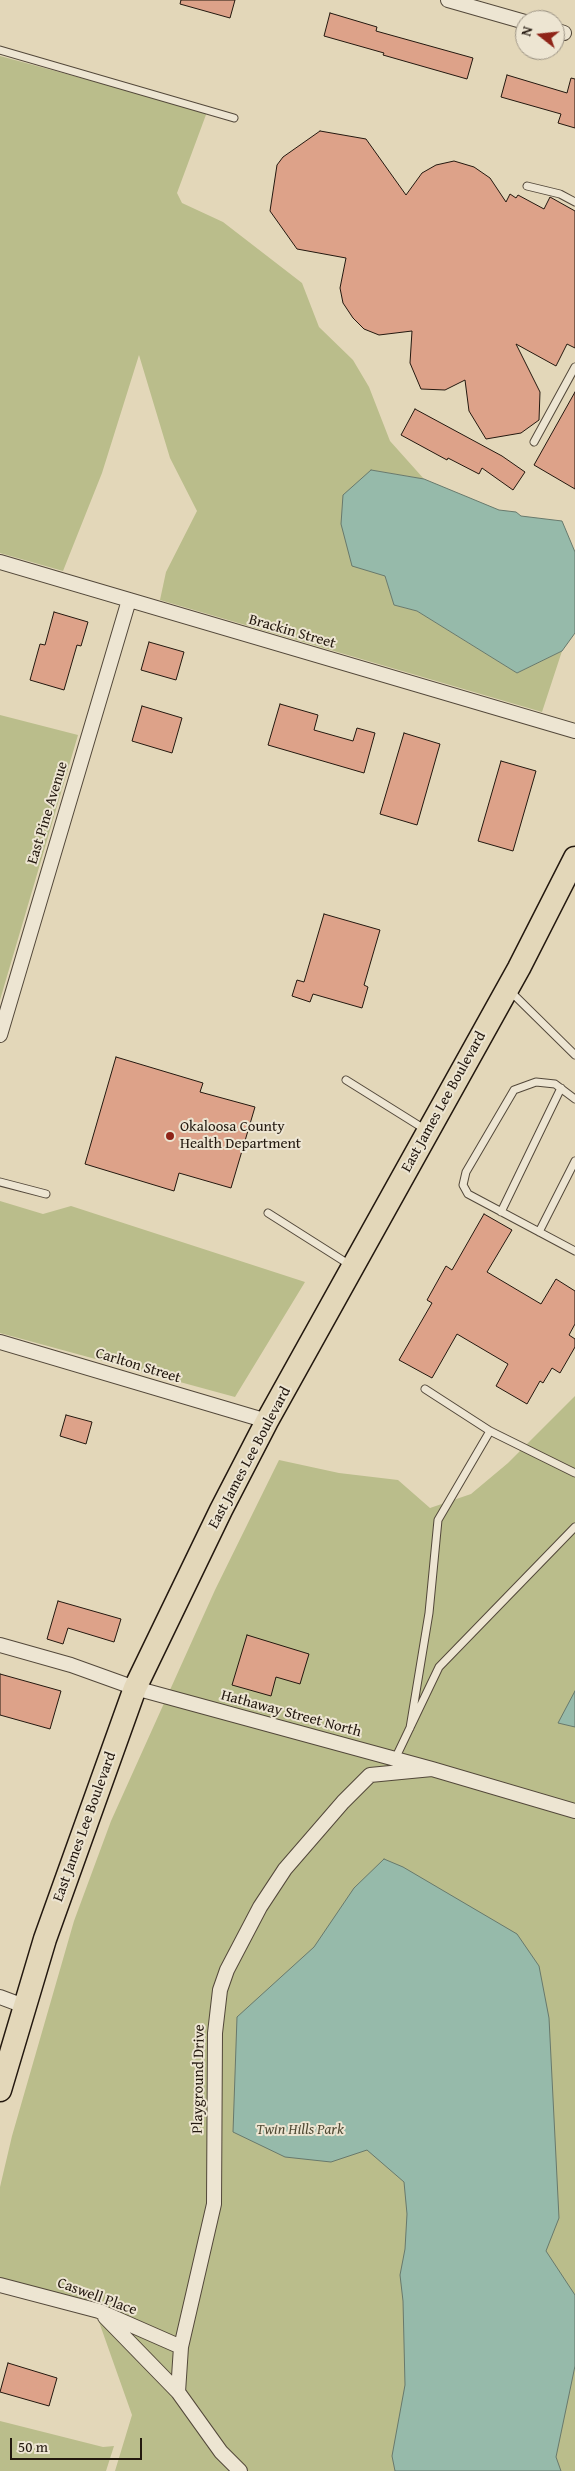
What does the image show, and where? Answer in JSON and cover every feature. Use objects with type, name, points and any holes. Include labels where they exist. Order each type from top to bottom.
[{"type":"main road","name":"East James Lee Boulevard","points":[[0,2090],[24,2006],[77,1845],[135,1688],[221,1510],[267,1422],[507,988],[575,858]]},
{"type":"street","points":[[448,0],[484,5],[515,18]]},
{"type":"street","name":"Brackin Street","points":[[0,562],[575,731]]},
{"type":"street","name":"East Pine Avenue","points":[[0,1035],[129,600]]},
{"type":"street","name":"Carlton Street","points":[[0,1342],[267,1422]]},
{"type":"street","name":"Hathaway Street North","points":[[0,1645],[71,1665],[135,1688],[432,1769],[575,1811]]},
{"type":"street","name":"Playground Drive","points":[[178,2392],[181,2347],[214,2204],[215,2033],[220,1990],[227,1970],[260,1907],[285,1869],[342,1802],[370,1775],[432,1769]]},
{"type":"street","points":[[0,1997],[24,2006]]},
{"type":"street","name":"Caswell Place","points":[[0,2285],[33,2292],[99,2312],[181,2347]]},
{"type":"street","points":[[99,2312],[178,2392],[220,2452],[240,2471]]},
{"type":"lane","points":[[0,50],[234,118]]},
{"type":"lane","points":[[527,186],[560,194],[575,202]]},
{"type":"lane","points":[[534,442],[575,367]]},
{"type":"lane","points":[[507,988],[575,1055]]},
{"type":"lane","points":[[346,1080],[428,1132]]},
{"type":"lane","points":[[575,1100],[555,1084],[536,1082],[514,1090],[466,1172],[463,1185],[468,1194],[575,1252]]},
{"type":"lane","points":[[501,1212],[561,1088]]},
{"type":"lane","points":[[539,1232],[575,1161]]},
{"type":"lane","points":[[0,1182],[46,1194]]},
{"type":"lane","points":[[268,1213],[354,1267]]},
{"type":"lane","points":[[425,1388],[490,1431],[575,1473]]},
{"type":"lane","points":[[410,1728],[429,1613],[438,1520],[490,1431]]},
{"type":"lane","points":[[395,1759],[439,1667],[575,1528]]},
{"type":"green space","points":[[0,56],[207,112],[177,193],[182,203],[223,222],[302,283],[319,327],[353,360],[369,387],[390,441],[424,479],[371,470],[385,576],[394,605],[417,611],[517,673],[562,651],[542,712],[160,600],[166,572],[197,511],[170,458],[139,355],[102,473],[63,571],[0,553]]},
{"type":"green space","points":[[0,715],[78,735],[0,1000]]},
{"type":"green space","points":[[0,1201],[43,1214],[71,1206],[305,1282],[235,1397],[0,1333]]},
{"type":"green space","name":"Twin Hills Park","points":[[575,1396],[575,2471],[115,2471],[132,2415],[98,2319],[0,2287],[0,2187],[12,2136],[74,1921],[111,1821],[215,1590],[279,1460],[339,1473],[398,1480],[430,1508],[471,1494],[508,1463]]},
{"type":"green space","points":[[0,2421],[103,2447],[114,2446],[106,2471],[0,2471]]},
{"type":"shaded area","points":[[371,470],[424,479],[499,510],[516,512],[521,516],[562,521],[575,552],[575,633],[562,651],[517,673],[417,611],[394,605],[385,576],[352,566],[341,524],[343,495]]},
{"type":"shaded area","points":[[575,1691],[575,1727],[558,1723]]},
{"type":"shaded area","points":[[384,1859],[403,1867],[517,1934],[539,1966],[549,2018],[559,2218],[546,2251],[575,2295],[575,2366],[556,2457],[561,2471],[395,2471],[392,2456],[405,2385],[403,2301],[400,2275],[405,2249],[407,2214],[404,2182],[367,2150],[331,2162],[285,2157],[233,2132],[237,2017],[314,1947],[354,1888]]},
{"type":"building","points":[[181,0],[235,0],[230,18],[180,4]]},
{"type":"building","points":[[330,13],[377,27],[376,31],[473,58],[467,79],[324,36]]},
{"type":"building","points":[[507,75],[567,93],[571,78],[575,79],[575,128],[558,123],[561,114],[501,97]]},
{"type":"building","points":[[320,131],[366,139],[406,195],[422,173],[436,165],[454,161],[474,167],[490,178],[506,202],[510,194],[516,198],[518,195],[544,209],[550,197],[575,211],[575,348],[567,344],[556,366],[516,344],[540,392],[539,420],[521,433],[486,439],[469,411],[465,380],[445,390],[421,389],[410,363],[412,331],[379,335],[364,329],[353,318],[343,303],[340,288],[346,258],[297,249],[270,211],[277,165],[283,157]]},
{"type":"building","points":[[575,392],[575,489],[534,465]]},
{"type":"building","points":[[415,409],[502,456],[525,472],[513,490],[482,468],[479,474],[448,458],[447,460],[401,435]]},
{"type":"building","points":[[54,612],[88,622],[81,646],[77,645],[64,690],[30,680],[40,644],[45,645]]},
{"type":"building","points":[[149,642],[184,652],[176,680],[141,670]]},
{"type":"building","points":[[280,704],[318,715],[314,730],[353,741],[357,728],[375,733],[364,773],[268,745]]},
{"type":"building","points":[[142,706],[182,718],[172,753],[132,741]]},
{"type":"building","points":[[404,733],[440,744],[417,825],[380,814]]},
{"type":"building","points":[[501,761],[536,771],[513,851],[478,841]]},
{"type":"building","points":[[324,914],[380,930],[364,985],[368,987],[362,1008],[313,994],[310,1002],[292,996],[297,980],[304,982]]},
{"type":"building","name":"Okaloosa County Health Department","points":[[116,1057],[203,1083],[200,1092],[255,1107],[231,1188],[179,1173],[174,1191],[85,1164]]},
{"type":"building","points":[[484,1214],[512,1230],[487,1272],[541,1304],[556,1279],[575,1291],[575,1324],[569,1335],[575,1339],[575,1347],[560,1373],[552,1368],[543,1383],[540,1381],[527,1404],[496,1386],[508,1364],[457,1334],[432,1378],[399,1360],[432,1303],[427,1300],[446,1266],[452,1270]]},
{"type":"building","points":[[66,1415],[92,1422],[86,1444],[60,1436]]},
{"type":"building","points":[[58,1601],[121,1619],[114,1642],[68,1628],[63,1644],[47,1639]]},
{"type":"building","points":[[247,1635],[309,1654],[300,1684],[276,1677],[271,1696],[232,1685]]},
{"type":"building","points":[[0,1674],[61,1691],[50,1729],[0,1715]]},
{"type":"building","points":[[8,2363],[57,2378],[49,2406],[0,2392]]},
{"type":"place","name":"Okaloosa County Health Department","points":[[170,1136]]}]
